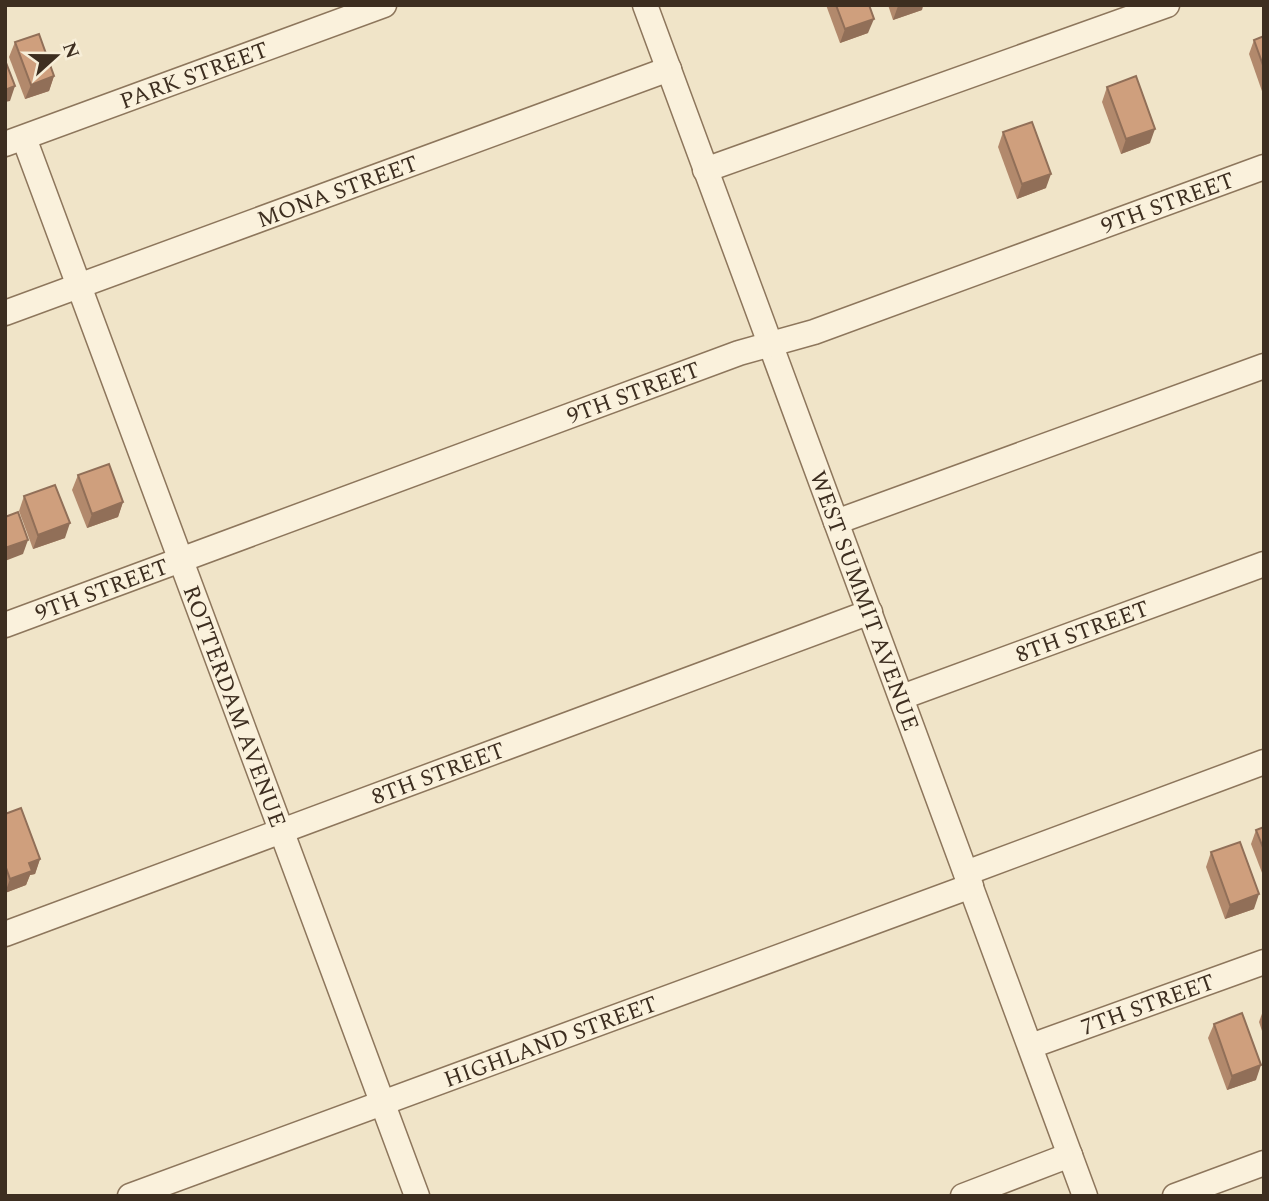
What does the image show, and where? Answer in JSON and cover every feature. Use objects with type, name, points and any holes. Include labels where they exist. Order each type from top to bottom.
[{"type":"street","name":"PARK STREET","points":[[14,141],[384,5]]},
{"type":"street","name":"WEST SUMMIT AVENUE","points":[[645,5],[1085,1196]]},
{"type":"street","points":[[705,170],[1167,5]]},
{"type":"street","name":"MONA STREET","points":[[5,313],[668,69]]},
{"type":"street","name":"ROTTERDAM AVENUE","points":[[14,141],[79,286],[417,1196]]},
{"type":"street","name":"9TH STREET","points":[[5,625],[726,358],[814,332],[1264,167]]},
{"type":"street","points":[[836,522],[1264,366]]},
{"type":"street","name":"8TH STREET","points":[[902,697],[1264,564]]},
{"type":"street","name":"8TH STREET","points":[[5,934],[870,612]]},
{"type":"street","name":"HIGHLAND STREET","points":[[130,1196],[383,1103],[968,880],[1264,762]]},
{"type":"street","name":"7TH STREET","points":[[1031,1046],[1264,962]]},
{"type":"street","points":[[963,1196],[1070,1156]]},
{"type":"street","points":[[1175,1196],[1264,1163]]},
{"type":"building","points":[[836,5],[869,5],[874,19],[845,29]]},
{"type":"building","points":[[39,34],[54,76],[31,85],[15,42]]},
{"type":"building","points":[[1264,36],[1264,68],[1254,40]]},
{"type":"building","points":[[5,60],[15,86],[5,90]]},
{"type":"building","points":[[1136,76],[1155,129],[1126,139],[1107,87]]},
{"type":"building","points":[[1032,122],[1051,174],[1022,184],[1003,132]]},
{"type":"building","points":[[109,464],[123,502],[92,514],[78,475]]},
{"type":"building","points":[[55,485],[70,523],[38,535],[24,496]]},
{"type":"building","points":[[18,512],[28,540],[5,548],[5,517]]},
{"type":"building","points":[[21,808],[40,859],[29,863],[32,871],[10,879],[5,865],[5,814]]},
{"type":"building","points":[[1264,827],[1264,850],[1256,830]]},
{"type":"building","points":[[1240,842],[1259,894],[1230,905],[1211,852]]},
{"type":"building","points":[[1242,1013],[1261,1065],[1232,1076],[1214,1024]]}]
